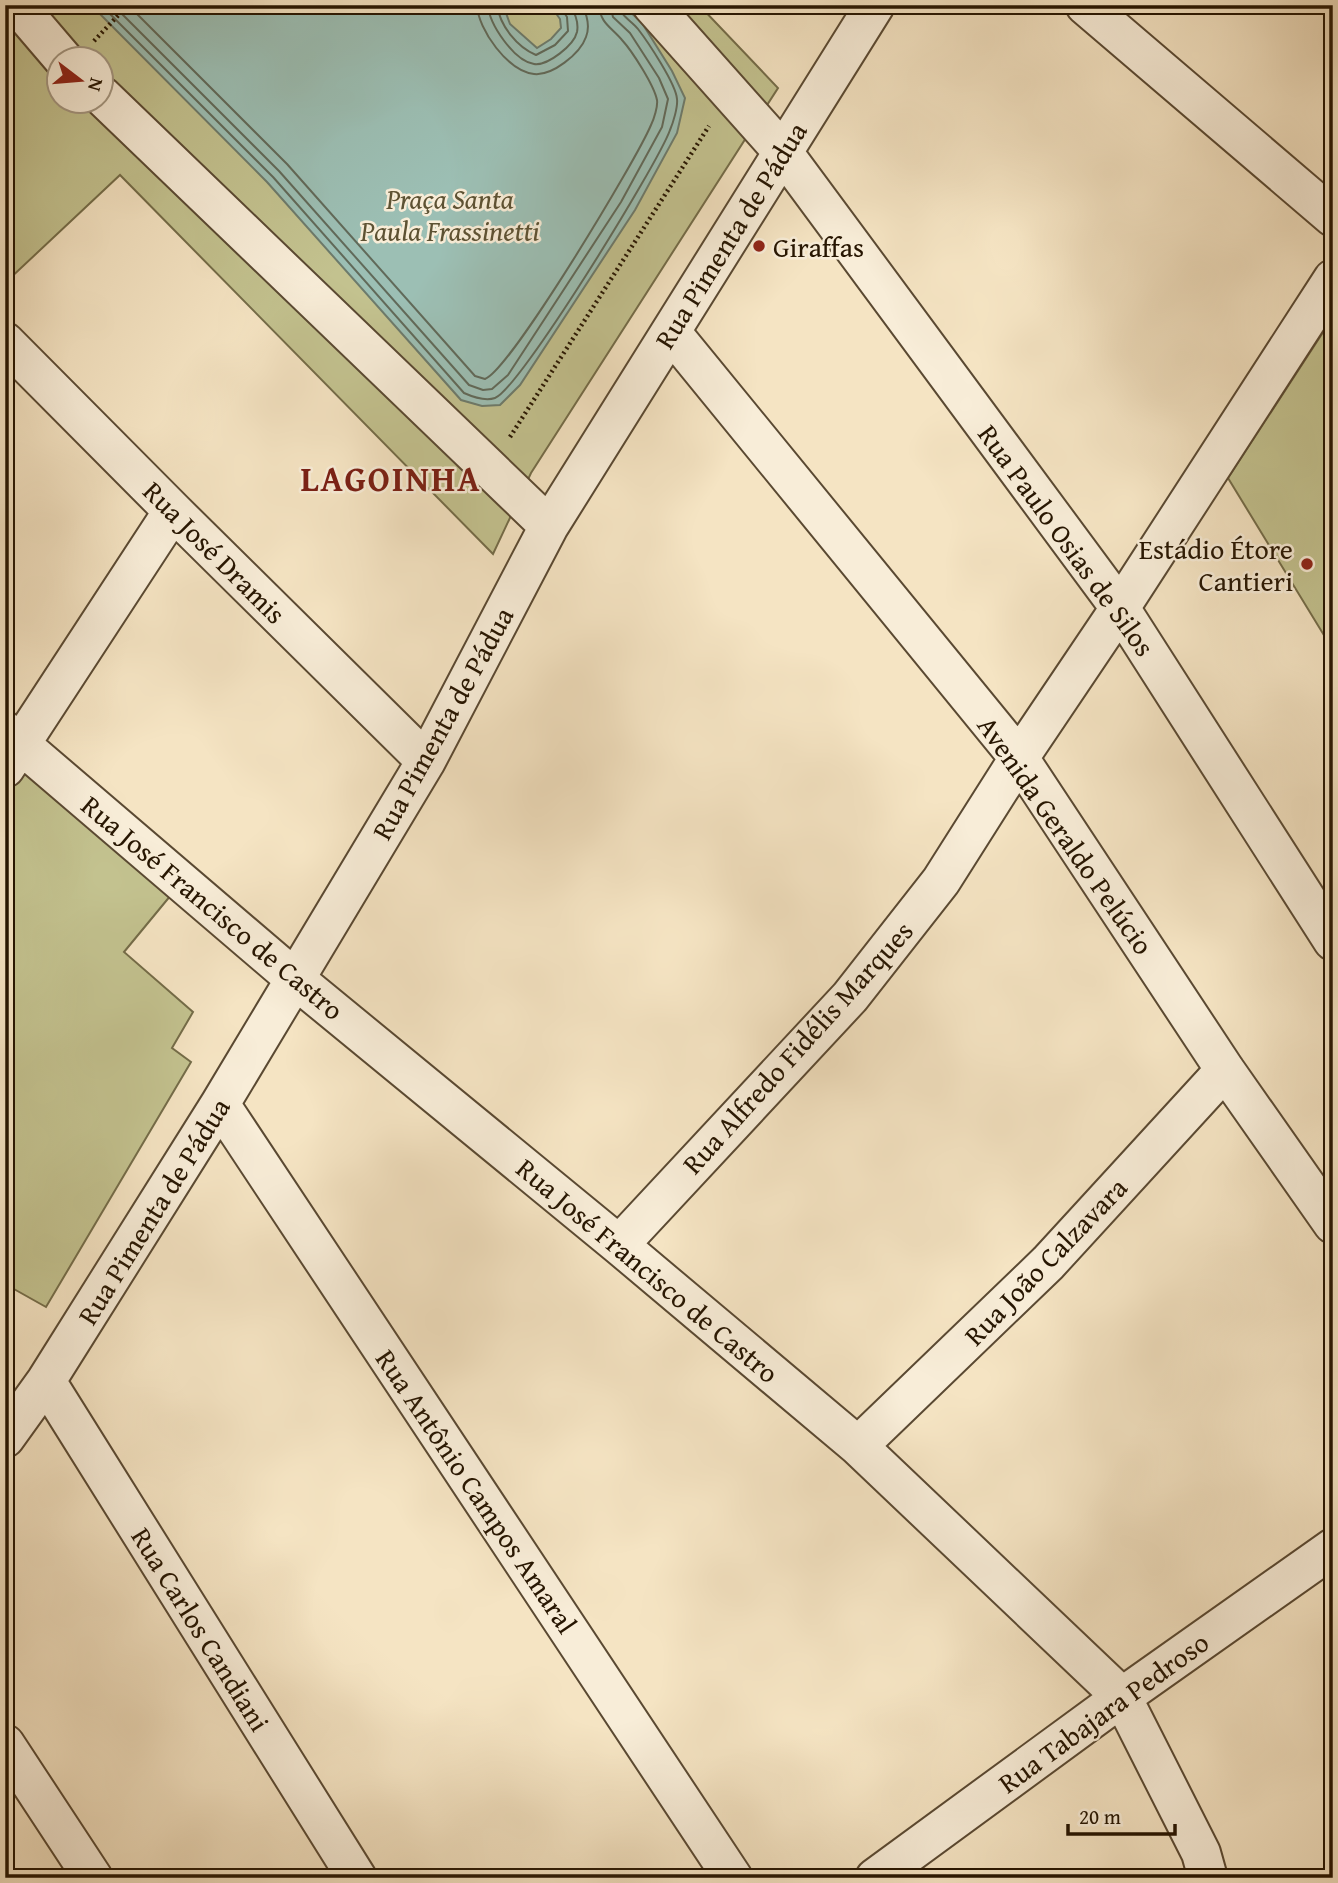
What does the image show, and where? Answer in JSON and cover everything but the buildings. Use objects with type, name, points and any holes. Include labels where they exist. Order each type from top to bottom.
[{"type":"street","points":[[17,5],[52,46]]},
{"type":"street","points":[[652,5],[782,151]]},
{"type":"street","name":"Rua Pimenta de Pádua","points":[[5,1438],[46,1381],[220,1104],[426,761],[549,526],[875,5]]},
{"type":"street","points":[[1085,5],[1331,210]]},
{"type":"street","points":[[116,109],[549,526]]},
{"type":"street","name":"Rua Paulo Osias de Silos","points":[[782,151],[1120,608],[1333,942]]},
{"type":"street","name":"Rua Alfredo Fidélis Marques","points":[[619,1245],[850,997],[941,881],[1333,279]]},
{"type":"street","name":"Avenida Geraldo Pelúcio","points":[[671,332],[1019,758],[1225,1070],[1333,1224]]},
{"type":"street","name":"Rua José Dramis","points":[[5,342],[426,761]]},
{"type":"street","points":[[10,747],[173,511]]},
{"type":"street","name":"Rua José Francisco de Castro","points":[[10,747],[619,1245],[858,1446],[1122,1697],[1201,1853],[1208,1878]]},
{"type":"street","name":"Rua João Calzavara","points":[[858,1446],[1048,1263],[1225,1070]]},
{"type":"street","name":"Rua Antônio Campos Amaral","points":[[220,1104],[733,1878]]},
{"type":"street","name":"Rua Carlos Candiani","points":[[46,1381],[357,1878]]},
{"type":"street","name":"Rua Tabajara Pedroso","points":[[875,1878],[1122,1697],[1333,1548]]},
{"type":"street","points":[[5,1744],[93,1878]]},
{"type":"path","points":[[105,30],[128,5]]},
{"type":"path","points":[[489,469],[730,93]]},
{"type":"green space","name":"Praça Santa Paula Frassinetti","points":[[5,5],[699,5],[778,88],[531,473],[493,554],[120,175],[5,283]]},
{"type":"green space","name":"Estádio Étore Cantieri","points":[[1333,317],[1333,650],[1228,478]]},
{"type":"green space","points":[[18,765],[171,895],[124,952],[193,1012],[172,1048],[191,1062],[46,1307],[5,1284],[5,788]]},
{"type":"water","name":"LAGOINHA","points":[[91,5],[503,5],[510,24],[537,48],[561,28],[560,19],[550,5],[623,5],[642,23],[672,71],[685,98],[677,133],[635,210],[520,385],[500,405],[482,406],[461,400],[267,182]]},
{"type":"place","name":"Giraffas","points":[[759,246]]},
{"type":"place","name":"Estádio Étore Cantieri","points":[[1307,564]]},
{"type":"district","name":"LAGOINHA","points":[[391,478]]}]
